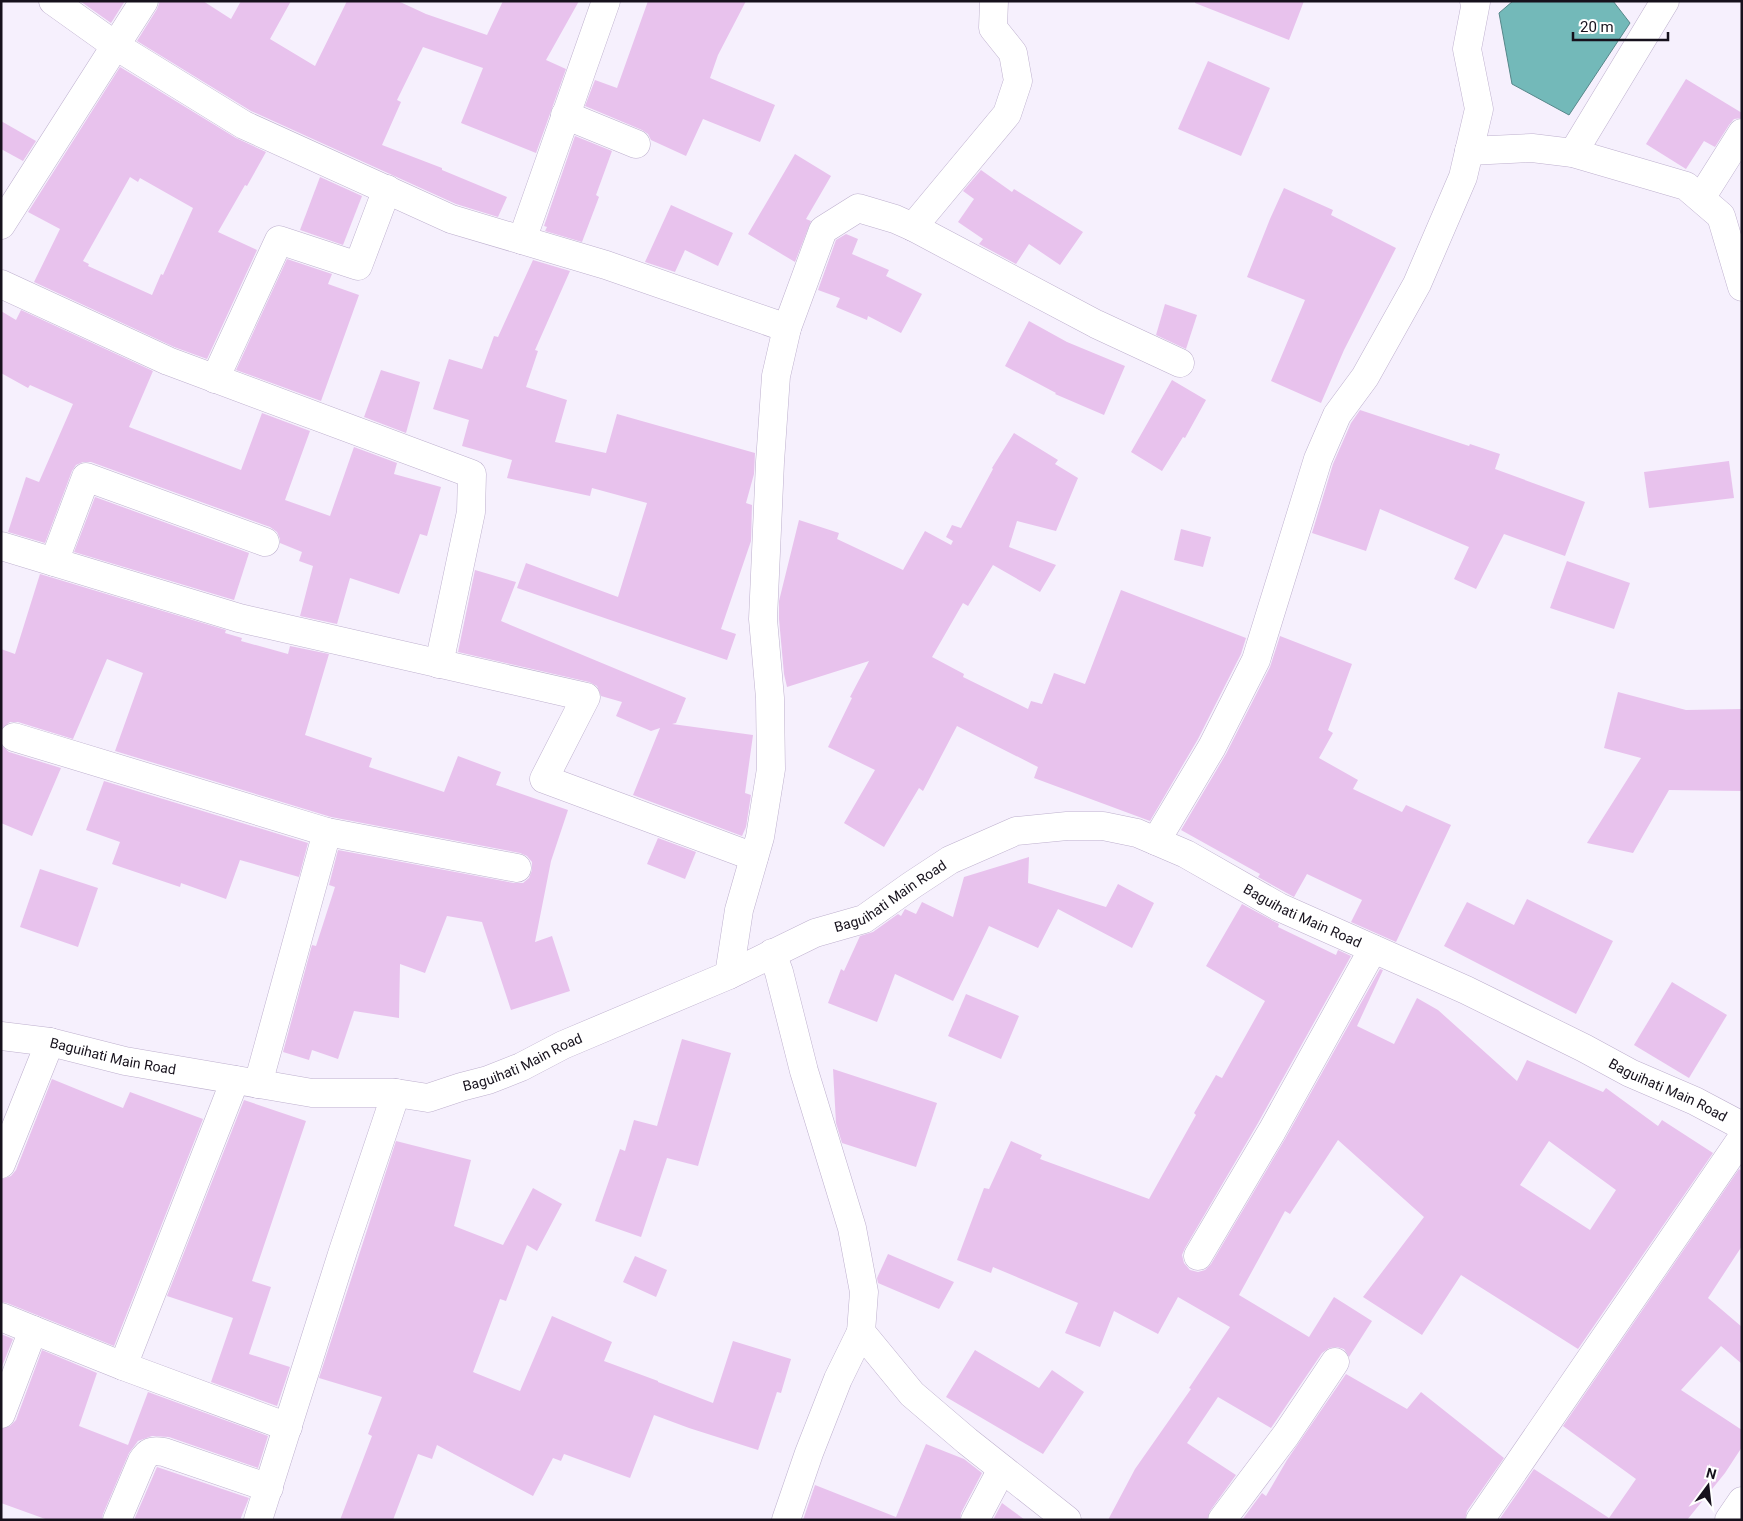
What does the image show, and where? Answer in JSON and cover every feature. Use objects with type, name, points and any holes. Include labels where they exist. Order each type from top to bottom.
[{"type":"street","points":[[53,1],[116,46],[244,125],[451,219],[606,265],[787,328]]},
{"type":"street","points":[[1,225],[144,1]]},
{"type":"street","points":[[522,240],[606,1]]},
{"type":"street","points":[[913,227],[1007,114],[1018,81],[1013,53],[992,28],[994,1]]},
{"type":"street","points":[[1573,153],[1665,1]]},
{"type":"street","points":[[1156,841],[1212,747],[1256,660],[1318,459],[1329,432],[1337,415],[1365,377],[1416,284],[1463,176],[1478,109],[1467,49],[1476,2]]},
{"type":"street","points":[[565,115],[636,144]]},
{"type":"street","points":[[1701,198],[1742,133]]},
{"type":"street","points":[[1469,151],[1532,148],[1573,153],[1686,186],[1722,216],[1742,287]]},
{"type":"street","points":[[215,379],[279,240],[358,266],[386,190]]},
{"type":"street","points":[[729,974],[739,910],[760,837],[771,769],[770,698],[763,619],[776,376],[787,328],[824,230],[858,208],[895,219],[1096,324],[1180,363]]},
{"type":"street","points":[[1,284],[168,361],[472,474],[471,512],[439,664]]},
{"type":"street","points":[[54,562],[86,477],[265,542]]},
{"type":"street","points":[[1,546],[240,618],[586,696],[544,779],[754,857]]},
{"type":"street","points":[[14,736],[328,832],[517,868]]},
{"type":"street","name":"Baguihati Main Road","points":[[1,1036],[50,1042],[125,1061],[312,1093],[396,1093],[428,1098],[488,1080],[521,1067],[563,1045],[634,1013],[729,974],[814,932],[864,919],[950,860],[1016,831],[1067,826],[1103,826],[1137,833],[1186,854],[1279,907],[1466,990],[1511,1014],[1584,1048],[1630,1073],[1695,1101],[1742,1126]]},
{"type":"street","points":[[123,1366],[247,1082],[328,832]]},
{"type":"street","points":[[1198,1256],[1277,1122],[1373,949]]},
{"type":"street","points":[[772,953],[779,972],[804,1071],[852,1228],[864,1292],[861,1332],[838,1379],[809,1453],[786,1520]]},
{"type":"street","points":[[1,1164],[50,1042]]},
{"type":"street","points":[[258,1520],[343,1251],[396,1093]]},
{"type":"street","points":[[1480,1520],[1742,1138]]},
{"type":"street","points":[[1,1318],[123,1366],[288,1427]]},
{"type":"street","points":[[1,1414],[33,1330]]},
{"type":"street","points":[[861,1332],[912,1394],[1067,1520]]},
{"type":"street","points":[[1222,1520],[1286,1435],[1335,1362]]},
{"type":"street","points":[[117,1520],[142,1461],[148,1453],[154,1450],[269,1488]]},
{"type":"street","points":[[975,1520],[1002,1469]]},
{"type":"street","points":[[1729,1520],[1742,1501]]},
{"type":"shaded area","points":[[1513,1],[1613,1],[1630,23],[1569,115],[1512,84],[1499,13]]},
{"type":"building","points":[[80,1],[125,1],[111,23]]},
{"type":"building","points":[[160,1],[203,1],[231,19],[241,1],[291,1],[270,39],[315,66],[347,1],[398,1],[426,14],[487,35],[503,1],[579,1],[546,60],[566,69],[536,153],[461,123],[483,68],[423,47],[397,100],[401,102],[382,145],[442,168],[442,170],[507,197],[498,217],[456,204],[251,111],[137,41]]},
{"type":"building","points":[[648,1],[746,1],[718,55],[710,78],[775,105],[760,142],[703,119],[686,156],[651,140],[648,134],[642,130],[585,106],[595,80],[617,88]]},
{"type":"building","points":[[1195,1],[1304,1],[1289,40],[1195,3]]},
{"type":"building","points":[[1208,61],[1270,88],[1241,156],[1178,129]]},
{"type":"building","points":[[120,67],[236,138],[266,152],[218,232],[257,250],[207,359],[174,347],[34,282],[60,229],[28,212]],"holes":[[[130,177],[138,182],[140,178],[193,208],[152,295],[88,266],[89,264],[83,261]]]},
{"type":"building","points":[[1686,79],[1742,113],[1742,118],[1734,119],[1715,147],[1704,141],[1686,169],[1646,144]]},
{"type":"building","points":[[1,121],[36,141],[23,161],[1,149]]},
{"type":"building","points":[[575,136],[612,151],[596,195],[599,197],[582,242],[545,231],[547,227],[544,226]]},
{"type":"building","points":[[795,154],[831,176],[806,219],[811,221],[795,262],[748,234]]},
{"type":"building","points":[[981,170],[1012,192],[1014,189],[1083,232],[1060,265],[1029,244],[1016,264],[979,244],[983,239],[958,222],[974,199],[963,191]]},
{"type":"building","points":[[320,177],[362,196],[343,245],[300,230]]},
{"type":"building","points":[[1284,188],[1333,210],[1331,215],[1396,248],[1344,350],[1321,403],[1271,381],[1305,300],[1247,277]]},
{"type":"building","points":[[671,205],[733,233],[718,266],[685,250],[675,272],[645,262]]},
{"type":"building","points":[[846,234],[858,239],[852,254],[889,270],[886,276],[922,294],[901,333],[868,316],[867,320],[836,307],[840,298],[818,290],[836,240]]},
{"type":"building","points":[[287,259],[332,274],[328,284],[359,295],[321,401],[236,370]]},
{"type":"building","points":[[533,260],[570,271],[535,350],[538,351],[526,387],[567,400],[555,442],[606,453],[617,414],[755,453],[754,474],[746,503],[752,505],[751,541],[721,629],[736,634],[727,660],[517,588],[526,563],[618,597],[647,503],[592,488],[590,496],[507,478],[512,460],[462,446],[469,420],[433,409],[449,359],[482,369],[494,336],[498,337]]},
{"type":"building","points":[[1165,304],[1197,315],[1186,349],[1156,335]]},
{"type":"building","points":[[21,310],[153,371],[129,427],[241,470],[262,413],[310,431],[285,500],[330,516],[354,447],[397,463],[394,474],[441,487],[427,536],[420,534],[399,594],[350,578],[337,624],[300,616],[313,566],[299,561],[302,552],[280,543],[277,532],[270,527],[91,462],[83,462],[76,465],[72,471],[45,543],[8,532],[26,477],[39,482],[73,404],[30,385],[28,388],[1,373],[1,311],[16,320]]},
{"type":"building","points":[[1029,321],[1067,342],[1125,366],[1104,415],[1055,394],[1005,366]]},
{"type":"building","points":[[381,370],[420,382],[406,433],[364,417]]},
{"type":"building","points":[[1172,380],[1206,400],[1185,438],[1183,437],[1162,471],[1131,452]]},
{"type":"building","points":[[1360,410],[1469,446],[1470,444],[1500,454],[1495,469],[1585,502],[1565,556],[1504,534],[1476,589],[1454,579],[1469,547],[1380,509],[1366,551],[1312,533],[1333,464],[1351,423]]},
{"type":"building","points":[[1014,433],[1058,460],[1055,464],[1078,478],[1056,531],[1017,521],[1009,547],[1056,565],[1040,592],[993,565],[968,606],[963,603],[932,657],[964,674],[963,677],[1028,709],[1031,701],[1042,704],[1054,673],[1085,684],[1121,590],[1246,638],[1241,654],[1198,739],[1150,821],[1034,778],[1038,767],[957,726],[923,791],[919,788],[884,847],[844,823],[875,770],[828,747],[852,698],[850,697],[869,661],[787,687],[784,674],[779,601],[799,520],[839,533],[837,539],[903,570],[925,531],[951,545],[953,541],[946,537],[952,525],[961,528],[992,468]]},
{"type":"building","points":[[1729,461],[1734,498],[1649,508],[1644,472]]},
{"type":"building","points":[[95,497],[249,553],[234,600],[74,552]]},
{"type":"building","points":[[1181,529],[1211,537],[1203,567],[1174,560]]},
{"type":"building","points":[[1567,561],[1630,583],[1614,629],[1550,608]]},
{"type":"building","points":[[475,570],[516,582],[501,621],[686,698],[676,723],[672,724],[753,735],[745,793],[751,795],[746,827],[742,836],[633,795],[660,728],[651,731],[616,716],[622,702],[601,696],[597,686],[589,682],[458,652]]},
{"type":"building","points":[[40,574],[226,630],[225,633],[242,638],[241,641],[288,654],[290,646],[329,654],[305,735],[372,758],[369,767],[444,792],[458,756],[501,772],[496,785],[568,810],[551,861],[535,942],[552,936],[570,991],[511,1010],[482,922],[447,916],[425,973],[400,964],[399,1018],[354,1011],[338,1059],[312,1050],[309,1060],[283,1052],[312,945],[316,946],[335,887],[329,885],[338,850],[514,883],[523,883],[529,878],[532,862],[527,856],[520,853],[331,817],[115,751],[143,673],[107,659],[73,739],[18,722],[10,722],[1,729],[1,649],[15,654]]},
{"type":"building","points":[[1280,636],[1352,664],[1328,730],[1333,733],[1319,758],[1358,780],[1353,789],[1402,812],[1406,805],[1451,825],[1396,942],[1351,922],[1362,900],[1307,874],[1294,897],[1258,877],[1260,874],[1181,830],[1226,754],[1270,667]]},
{"type":"building","points":[[1618,692],[1686,710],[1742,709],[1742,791],[1669,790],[1633,853],[1587,843],[1641,758],[1604,748]]},
{"type":"building","points":[[1,745],[9,752],[61,768],[32,836],[1,823]]},
{"type":"building","points":[[104,781],[308,843],[299,877],[240,860],[226,899],[181,883],[180,887],[112,864],[120,842],[86,830]]},
{"type":"building","points":[[658,838],[696,852],[685,879],[647,864]]},
{"type":"building","points":[[1029,857],[1028,883],[1106,907],[1118,884],[1154,903],[1132,948],[1058,909],[1038,948],[989,926],[953,1001],[895,974],[877,1022],[828,1003],[841,969],[844,971],[860,936],[873,932],[898,914],[901,916],[905,909],[916,914],[922,902],[953,917],[964,877]]},
{"type":"building","points":[[40,869],[98,888],[78,947],[20,927]]},
{"type":"building","points":[[1527,899],[1613,941],[1576,1014],[1444,946],[1467,902],[1514,925]]},
{"type":"building","points":[[1242,904],[1279,924],[1278,927],[1336,955],[1338,950],[1351,956],[1258,1123],[1185,1248],[1182,1255],[1184,1263],[1190,1270],[1198,1272],[1205,1270],[1211,1264],[1285,1139],[1380,969],[1383,970],[1357,1026],[1394,1044],[1417,998],[1438,1010],[1517,1081],[1527,1060],[1603,1092],[1606,1088],[1658,1126],[1662,1120],[1713,1153],[1578,1349],[1461,1275],[1422,1335],[1363,1297],[1424,1217],[1338,1140],[1290,1214],[1285,1211],[1239,1295],[1309,1337],[1334,1297],[1372,1321],[1349,1357],[1344,1349],[1337,1347],[1329,1348],[1322,1353],[1271,1428],[1218,1397],[1187,1443],[1236,1475],[1210,1511],[1207,1520],[1108,1520],[1135,1469],[1191,1389],[1189,1388],[1230,1327],[1178,1297],[1158,1334],[1114,1311],[1100,1347],[1065,1333],[1078,1303],[993,1267],[991,1273],[957,1260],[984,1188],[989,1189],[1011,1141],[1042,1155],[1040,1159],[1149,1199],[1216,1075],[1222,1078],[1265,1001],[1206,966]],"holes":[[[1549,1141],[1616,1190],[1590,1230],[1520,1185]]]},
{"type":"building","points":[[1672,982],[1727,1015],[1689,1078],[1634,1045]]},
{"type":"building","points":[[966,994],[1019,1016],[1001,1059],[948,1036]]},
{"type":"building","points":[[682,1039],[731,1053],[698,1166],[667,1158],[641,1237],[595,1221],[620,1149],[625,1151],[634,1120],[657,1126]]},
{"type":"building","points":[[833,1069],[937,1103],[916,1167],[842,1143],[836,1123]]},
{"type":"building","points":[[52,1079],[123,1108],[130,1092],[203,1119],[114,1346],[1,1302],[1,1182],[2,1179],[11,1176],[16,1170]]},
{"type":"building","points":[[244,1100],[306,1121],[252,1281],[271,1287],[249,1354],[290,1367],[277,1406],[211,1382],[233,1318],[167,1296]]},
{"type":"building","points":[[396,1141],[471,1160],[454,1226],[503,1245],[533,1188],[562,1204],[537,1251],[527,1245],[506,1301],[500,1299],[473,1372],[520,1391],[552,1316],[612,1342],[604,1361],[713,1403],[733,1341],[791,1359],[781,1393],[777,1392],[758,1450],[654,1415],[630,1478],[564,1454],[561,1461],[553,1458],[533,1496],[437,1445],[432,1459],[418,1454],[393,1520],[340,1520],[372,1436],[368,1434],[382,1397],[319,1378]]},
{"type":"building","points":[[1739,1169],[1742,1171],[1742,1246],[1708,1298],[1742,1327],[1742,1364],[1721,1346],[1681,1390],[1742,1430],[1742,1447],[1725,1473],[1687,1520],[1499,1520],[1534,1469],[1609,1518],[1636,1479],[1563,1426]]},
{"type":"building","points":[[888,1254],[954,1282],[939,1309],[878,1283],[877,1278]]},
{"type":"building","points":[[635,1256],[667,1270],[656,1297],[623,1282]]},
{"type":"building","points":[[1,1334],[13,1339],[1,1369]]},
{"type":"building","points":[[42,1350],[97,1373],[79,1426],[128,1445],[148,1392],[268,1436],[258,1468],[169,1437],[152,1436],[138,1441],[129,1453],[102,1520],[48,1520],[1,1503],[1,1429],[10,1426],[16,1420]]},
{"type":"building","points":[[975,1350],[1039,1388],[1052,1370],[1084,1392],[1043,1454],[946,1397]]},
{"type":"building","points":[[1346,1374],[1407,1409],[1421,1392],[1504,1458],[1467,1511],[1465,1520],[1242,1520],[1262,1493],[1266,1496],[1287,1460]]},
{"type":"building","points":[[926,1444],[964,1459],[982,1473],[961,1513],[960,1520],[803,1520],[815,1485],[896,1517]]},
{"type":"building","points":[[157,1467],[249,1498],[240,1520],[134,1520]]},
{"type":"building","points":[[1002,1503],[1025,1520],[993,1520]]}]
